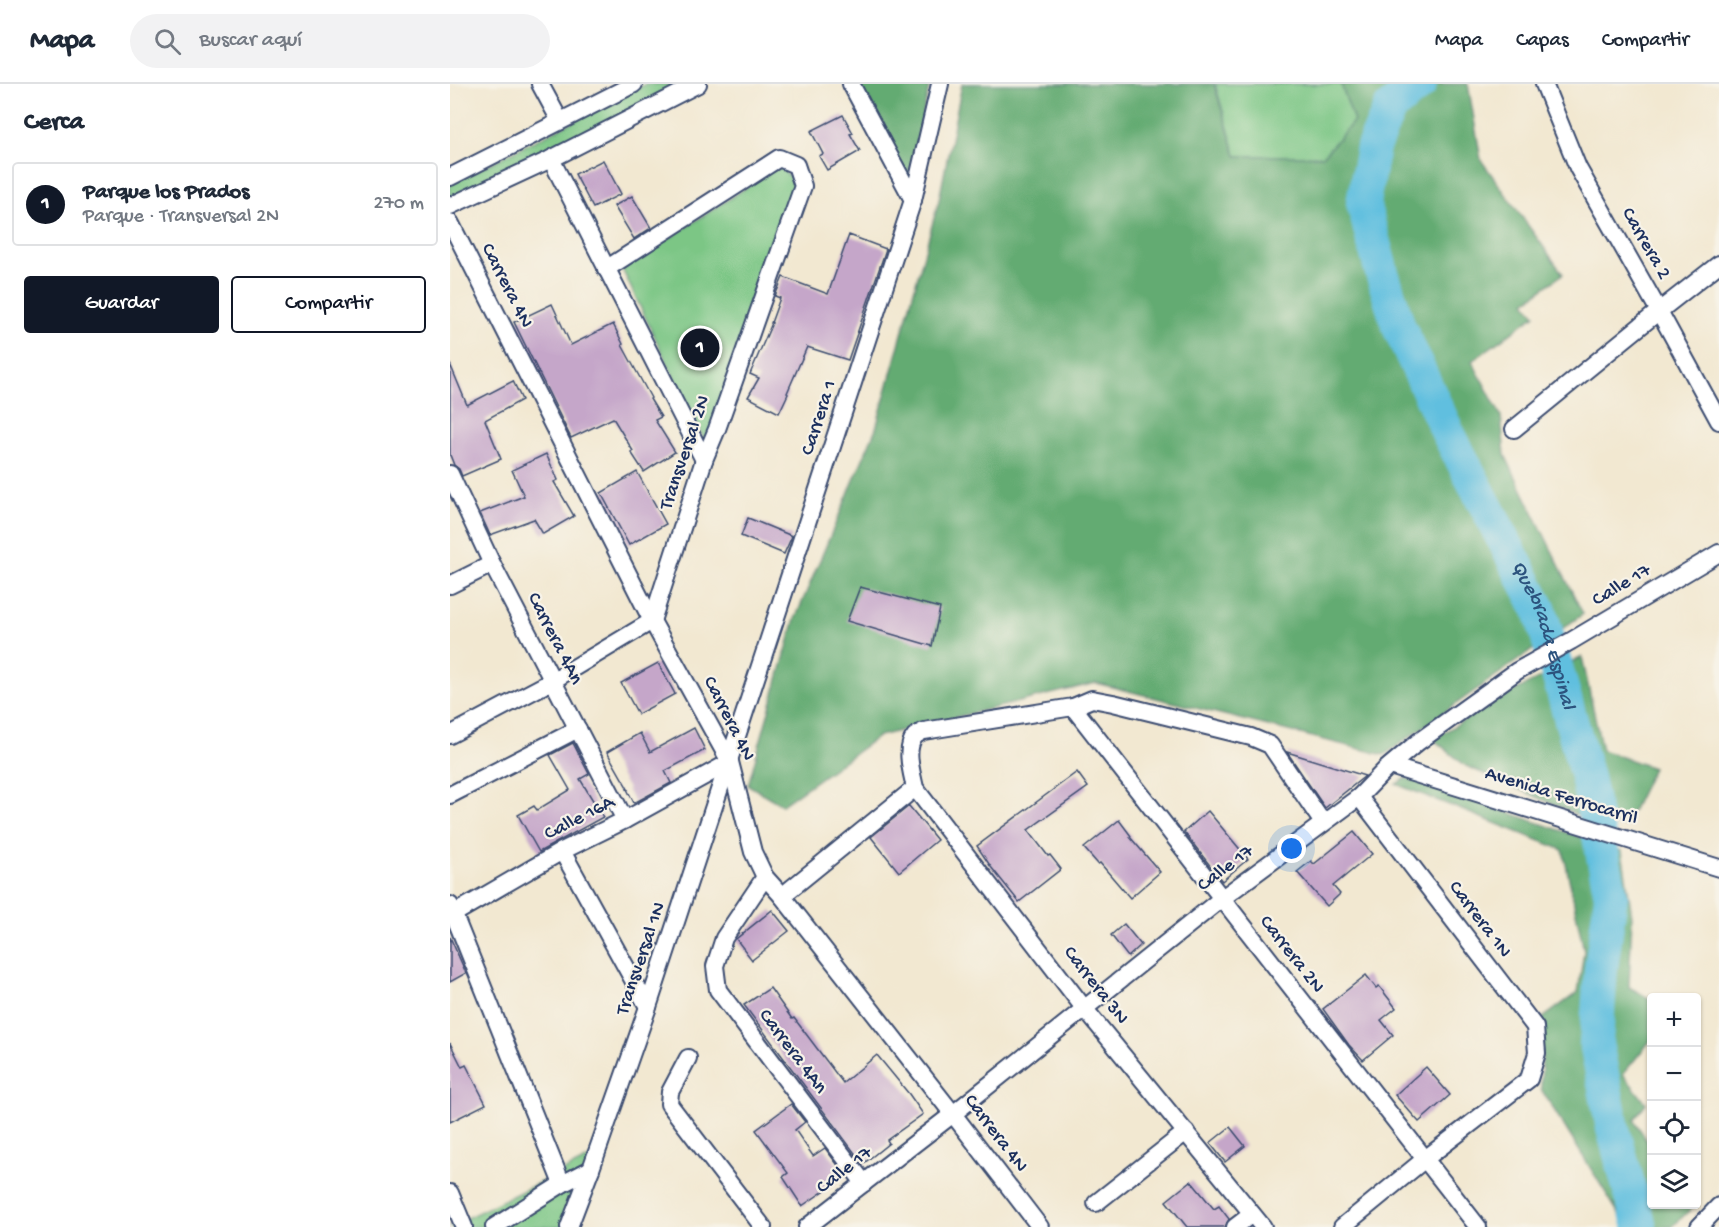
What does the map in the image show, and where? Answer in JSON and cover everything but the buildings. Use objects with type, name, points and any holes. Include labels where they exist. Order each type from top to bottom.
[{"type":"street","points":[[540,84],[560,121]]},
{"type":"street","points":[[450,177],[634,84]]},
{"type":"street","points":[[450,206],[551,159],[698,84]]},
{"type":"street","points":[[851,84],[913,200]]},
{"type":"street","name":"Carrera 1","points":[[730,762],[913,200],[940,84]]},
{"type":"street","name":"Carrera 2","points":[[1544,84],[1578,168],[1719,421]]},
{"type":"street","name":"Transversal 2N","points":[[606,268],[779,158],[796,165],[803,186],[704,460],[652,621]]},
{"type":"street","points":[[551,159],[704,460]]},
{"type":"street","name":"Carrera 4N","points":[[450,222],[652,621],[730,762],[753,852],[765,877],[1040,1227]]},
{"type":"street","points":[[1514,429],[1719,264]]},
{"type":"street","name":"Carrera 4An","points":[[450,474],[492,564],[625,820]]},
{"type":"street","name":"Calle 17","points":[[818,1224],[864,1183],[1221,899],[1359,797],[1386,769],[1418,742],[1517,671],[1719,553]]},
{"type":"street","points":[[450,585],[492,564]]},
{"type":"street","points":[[450,735],[552,681],[652,621]]},
{"type":"street","points":[[1073,707],[1092,699],[1113,703],[1251,737],[1270,745],[1323,823]]},
{"type":"street","name":"Carrera 3N","points":[[1073,707],[924,731],[916,736],[911,746],[909,762],[915,788],[1084,1008],[1258,1220]]},
{"type":"street","name":"Carrera 2N","points":[[1073,707],[1478,1227]]},
{"type":"street","points":[[450,795],[578,729]]},
{"type":"street","name":"Calle 16A","points":[[451,912],[730,762]]},
{"type":"street","name":"Transversal 1N","points":[[568,1227],[648,1007],[730,762]]},
{"type":"street","name":"Avenida Ferrocarril","points":[[1390,766],[1719,868]]},
{"type":"street","points":[[782,897],[915,788]]},
{"type":"street","name":"Carrera 1N","points":[[1359,797],[1534,1027],[1537,1053],[1529,1079],[1425,1159]]},
{"type":"street","points":[[562,851],[648,1007]]},
{"type":"street","name":"Carrera 4An","points":[[765,877],[724,938],[715,966],[718,990],[864,1183]]},
{"type":"street","points":[[451,912],[562,1184]]},
{"type":"street","points":[[688,1058],[670,1092],[669,1104],[763,1227]]},
{"type":"street","points":[[1096,1203],[1186,1132]]},
{"type":"street","points":[[1342,1227],[1425,1159]]},
{"type":"street","points":[[494,1227],[562,1184],[591,1169]]},
{"type":"street","points":[[450,1193],[464,1227]]},
{"type":"street","points":[[1699,1227],[1719,1206]]},
{"type":"street","points":[[1235,1227],[1258,1220]]},
{"type":"green space","points":[[646,84],[685,84],[452,199],[450,196],[450,184]]},
{"type":"green space","points":[[858,84],[930,84],[908,179]]},
{"type":"green space","points":[[962,84],[1214,84],[1236,156],[1323,156],[1354,121],[1341,84],[1468,84],[1481,160],[1563,274],[1525,302],[1535,315],[1472,361],[1501,416],[1505,455],[1583,614],[1384,755],[1096,683],[879,736],[782,805],[748,785],[795,619],[876,428],[939,200]]},
{"type":"green space","points":[[1215,84],[1341,84],[1354,121],[1323,156],[1236,156]]},
{"type":"green space","points":[[779,166],[796,183],[707,446],[622,269]]},
{"type":"green space","points":[[1582,657],[1602,750],[1653,768],[1625,826],[1585,818],[1466,766],[1433,739],[1506,695]]},
{"type":"green space","points":[[1406,778],[1622,851],[1632,916],[1629,987],[1647,997],[1647,1045],[1623,1074],[1646,1103],[1634,1120],[1647,1141],[1647,1209],[1691,1209],[1672,1227],[1627,1227],[1541,1089],[1543,1018],[1578,992],[1584,951],[1563,850],[1396,784]]},
{"type":"green space","points":[[609,1149],[576,1227],[450,1227],[450,1226]]},
{"type":"waterway","name":"Quebrada Espinal","points":[[1420,84],[1390,108],[1373,147],[1363,203],[1399,327],[1448,433],[1540,610],[1587,777],[1611,896],[1601,968],[1596,1043],[1613,1129],[1640,1227]]},
{"type":"place","name":"Parque los Prados","points":[[700,348]]}]
